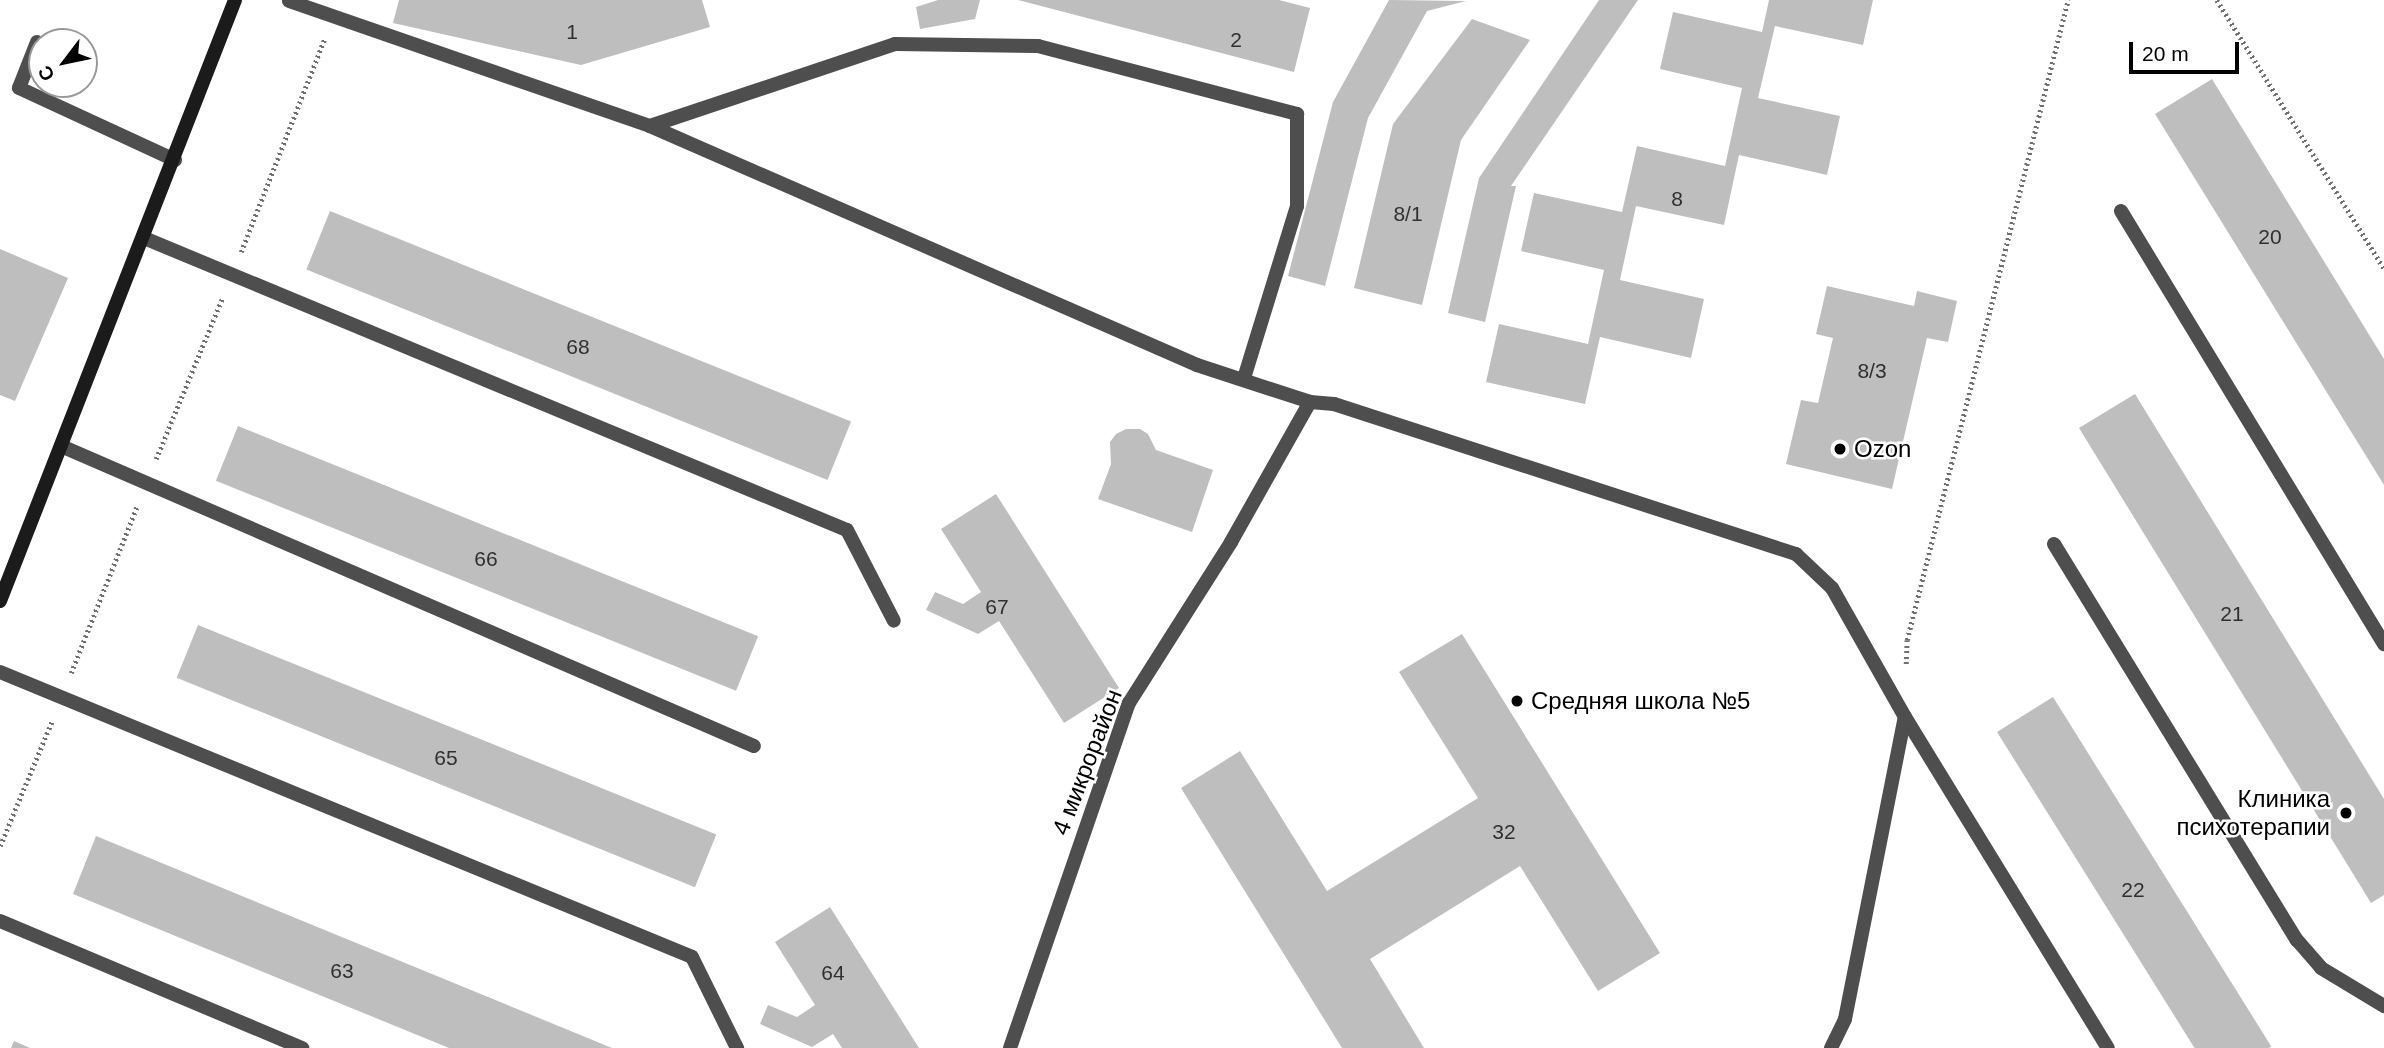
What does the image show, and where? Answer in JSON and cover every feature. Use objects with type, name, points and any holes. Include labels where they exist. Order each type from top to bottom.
[{"type":"street","points":[[0,601],[175,160],[235,0]]},
{"type":"lane","points":[[289,1],[650,126],[1197,365],[1244,378],[1310,402],[1334,404],[1796,554],[1832,588],[1905,717],[2108,1048]]},
{"type":"lane","points":[[650,126],[895,44],[1038,46],[1297,114],[1297,206],[1244,378]]},
{"type":"lane","points":[[28,65],[19,88],[28,92]]},
{"type":"lane","points":[[41,98],[175,160]]},
{"type":"lane","points":[[2122,211],[2384,644]]},
{"type":"lane","points":[[144,238],[846,530],[894,621]]},
{"type":"lane","name":"4 микрорайон","points":[[1010,1048],[1129,703],[1231,542],[1310,402]]},
{"type":"lane","points":[[61,446],[754,746]]},
{"type":"lane","points":[[2054,544],[2297,940],[2321,968],[2384,1006]]},
{"type":"lane","points":[[0,672],[692,957],[737,1048]]},
{"type":"lane","points":[[1831,1048],[1844,1018],[1905,717]]},
{"type":"lane","points":[[0,921],[302,1048]]},
{"type":"path","points":[[1906,666],[1907,640],[2068,0]]},
{"type":"path","points":[[2217,0],[2384,268]]},
{"type":"path","points":[[0,846],[232,275],[333,17]]},
{"type":"building","points":[[399,0],[702,0],[710,27],[581,65],[393,23]]},
{"type":"building","points":[[938,0],[980,0],[975,19],[920,29],[916,7]]},
{"type":"building","points":[[1018,0],[1279,0],[1310,8],[1294,72]]},
{"type":"building","points":[[1389,0],[1466,1],[1427,11],[1368,118],[1325,286],[1288,276],[1333,102]]},
{"type":"building","points":[[1599,0],[1638,0],[1511,186],[1516,186],[1485,322],[1448,313],[1479,178]]},
{"type":"building","points":[[1769,0],[1873,0],[1863,45],[1775,26],[1758,98],[1840,116],[1827,175],[1739,155],[1724,225],[1636,206],[1620,280],[1704,299],[1691,358],[1600,337],[1585,404],[1486,382],[1499,324],[1588,344],[1604,270],[1521,251],[1534,193],[1622,212],[1637,146],[1725,166],[1742,88],[1660,69],[1673,12],[1762,32]]},
{"type":"building","points":[[1472,19],[1530,40],[1461,140],[1422,305],[1354,288],[1393,124]]},
{"type":"building","points":[[2212,79],[2384,359],[2384,485],[2155,114]]},
{"type":"building","points":[[330,211],[851,422],[827,480],[306,269]]},
{"type":"building","points":[[0,249],[68,278],[15,401],[0,395]]},
{"type":"building","points":[[1827,286],[1914,306],[1917,291],[1957,301],[1948,342],[1927,338],[1892,489],[1786,464],[1801,400],[1818,403],[1833,338],[1816,334]]},
{"type":"building","points":[[2135,394],[2384,799],[2384,895],[2371,903],[2079,428]]},
{"type":"building","points":[[238,426],[758,636],[736,691],[216,481]]},
{"type":"building","points":[[1126,429],[1140,429],[1148,434],[1156,450],[1213,470],[1192,532],[1098,499],[1111,464],[1110,442],[1116,434]]},
{"type":"building","points":[[996,494],[1119,688],[1064,723],[999,621],[978,634],[926,610],[935,592],[963,604],[981,592],[941,529]]},
{"type":"building","points":[[198,625],[716,834],[695,887],[177,678]]},
{"type":"building","points":[[1462,634],[1660,953],[1598,991],[1520,866],[1370,959],[1424,1048],[1342,1048],[1181,788],[1240,751],[1327,891],[1478,798],[1399,672]]},
{"type":"building","points":[[2053,697],[2271,1046],[2195,1048],[1997,732]]},
{"type":"building","points":[[96,836],[612,1048],[449,1048],[73,894]]},
{"type":"building","points":[[830,907],[919,1048],[842,1048],[833,1034],[812,1047],[760,1024],[768,1005],[797,1017],[815,1005],[775,942]]},
{"type":"building","points":[[14,1041],[30,1048],[11,1048]]},
{"type":"place","name":"Ozon","points":[[1840,449]]},
{"type":"place","name":"Средняя школа №5","points":[[1517,701]]},
{"type":"place","name":"Клиника психотерапии","points":[[2346,813]]}]
